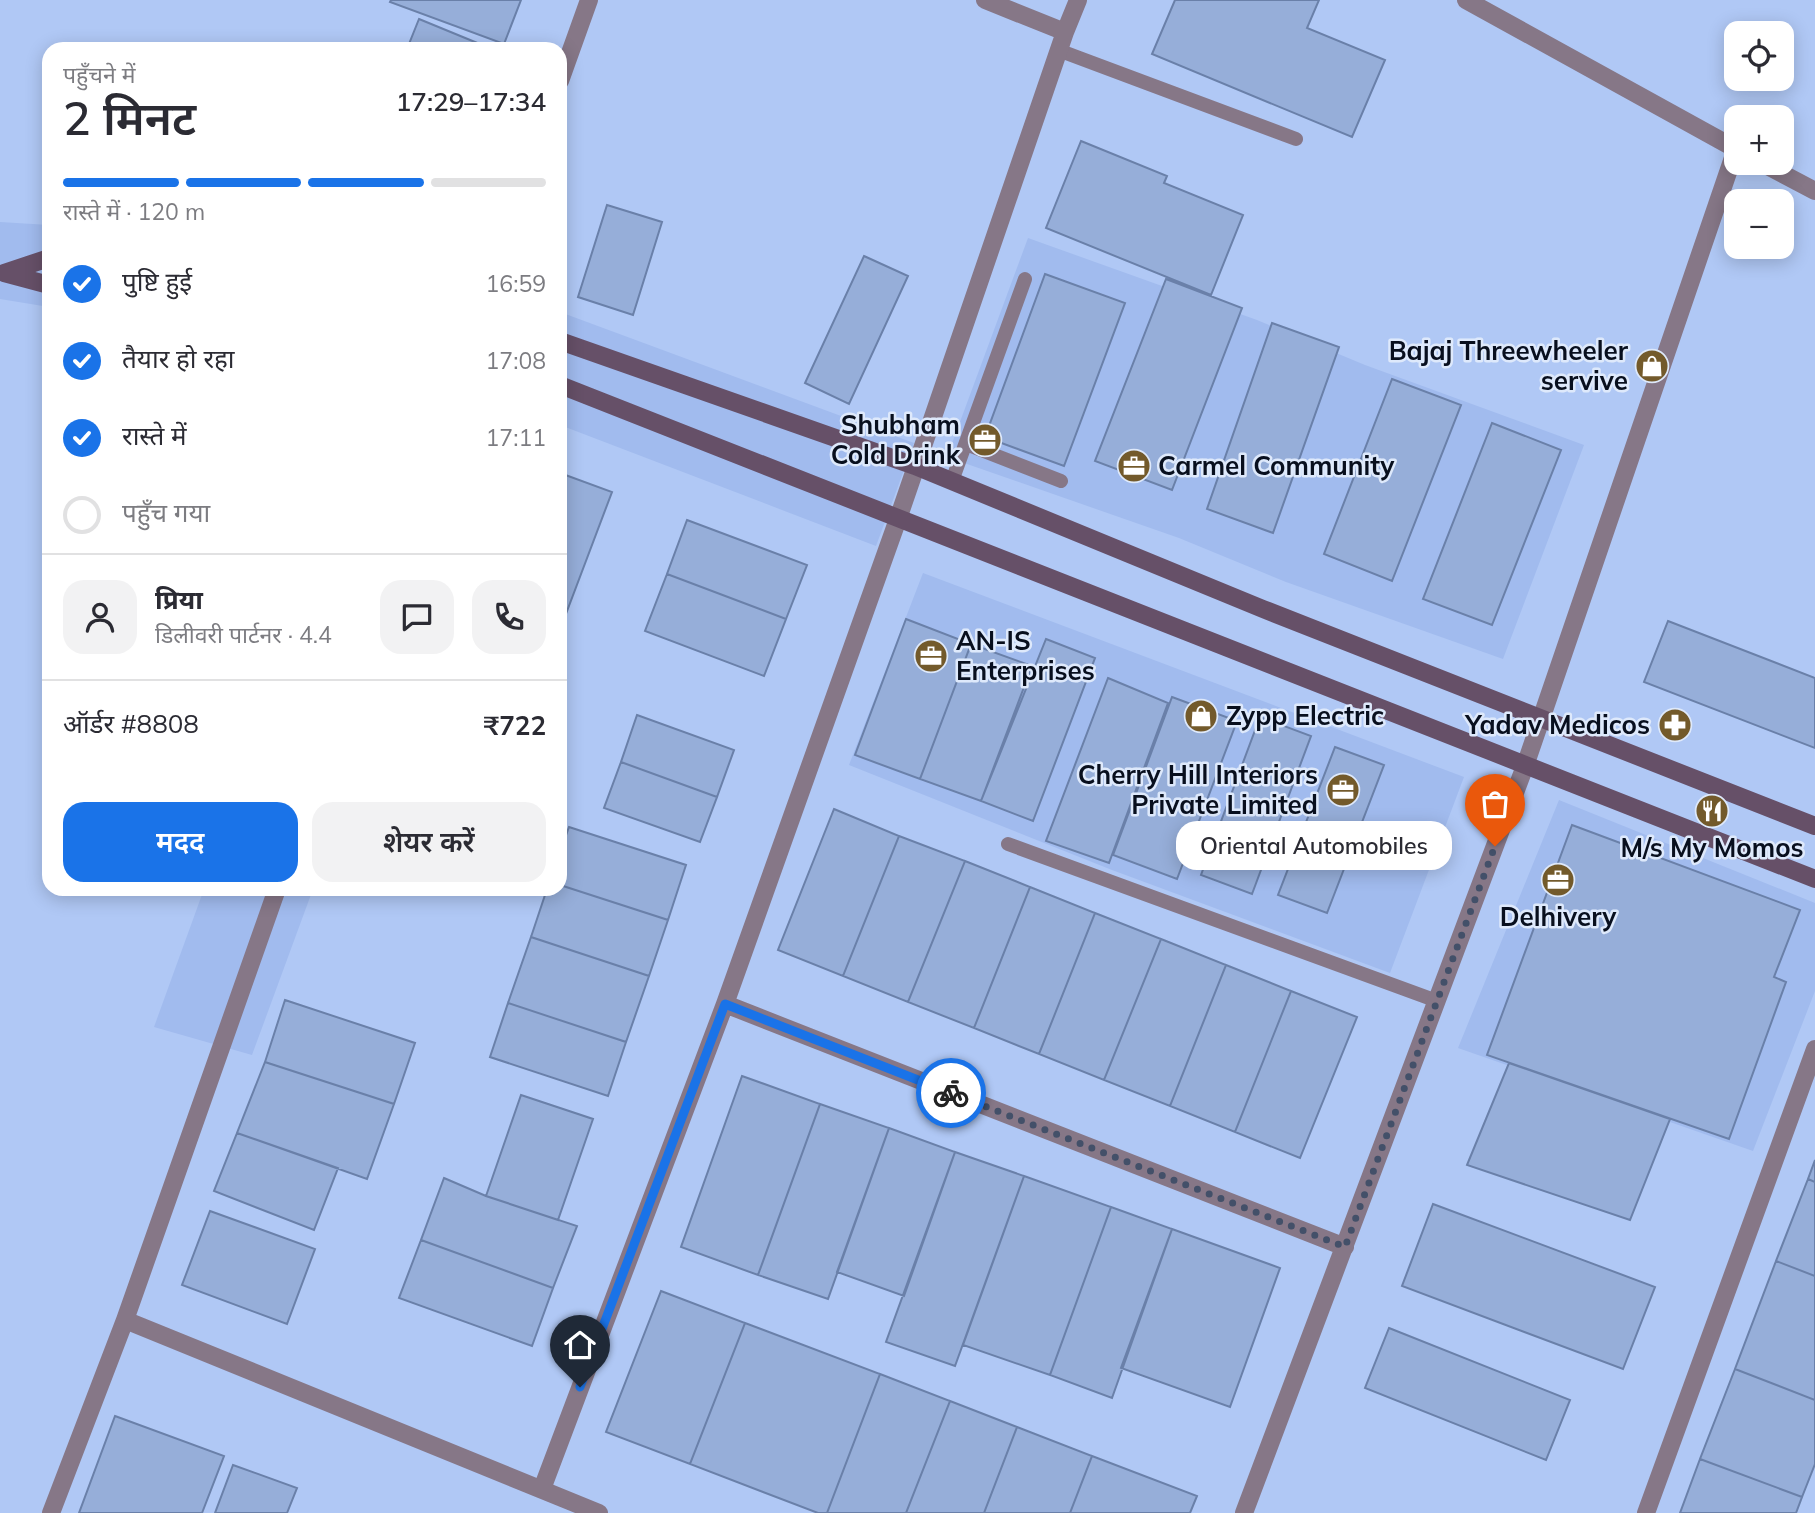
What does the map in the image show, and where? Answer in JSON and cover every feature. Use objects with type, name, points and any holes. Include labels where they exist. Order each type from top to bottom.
[{"type":"street","points":[[567,61],[589,0]]},
{"type":"street","points":[[985,0],[1065,32]]},
{"type":"street","points":[[542,1489],[725,1004],[898,519],[1058,50],[1078,0]]},
{"type":"street","points":[[1466,0],[1724,142]]},
{"type":"street","points":[[1244,1513],[1525,766],[1727,175]]},
{"type":"street","points":[[1785,175],[1815,191]]},
{"type":"street","points":[[2,273],[42,260]]},
{"type":"street","points":[[2,273],[42,283]]},
{"type":"street","points":[[567,343],[915,466],[1263,609],[1815,826]]},
{"type":"street","points":[[567,388],[1815,879]]},
{"type":"street","points":[[51,1513],[125,1320],[275,896]]},
{"type":"street","points":[[725,1004],[1345,1247]]},
{"type":"street","points":[[1646,1513],[1815,1049]]},
{"type":"street","points":[[125,1320],[599,1513]]},
{"type":"lane","points":[[1058,50],[1296,139]]},
{"type":"lane","points":[[952,481],[1025,279]]},
{"type":"lane","points":[[966,444],[1060,481]]},
{"type":"lane","points":[[1008,844],[1437,1001]]},
{"type":"shaded area","points":[[0,222],[42,225],[42,306],[0,299]]},
{"type":"shaded area","points":[[1028,238],[1257,320],[1365,365],[1584,445],[1503,659],[1286,582],[1179,538],[947,457]]},
{"type":"shaded area","points":[[567,315],[914,443],[876,546],[567,428]]},
{"type":"shaded area","points":[[923,573],[1464,777],[1390,973],[1112,870],[849,765]]},
{"type":"shaded area","name":"Delhivery","points":[[1559,800],[1815,903],[1815,991],[1753,1151],[1458,1048]]},
{"type":"shaded area","points":[[201,896],[310,896],[252,1055],[154,1027]]},
{"type":"building","points":[[391,0],[521,0],[505,42],[390,2]]},
{"type":"building","points":[[1175,0],[1319,0],[1307,28],[1385,60],[1352,137],[1152,54]]},
{"type":"building","points":[[419,19],[475,42],[410,42]]},
{"type":"building","points":[[1081,141],[1167,176],[1164,183],[1243,215],[1211,295],[1046,228]]},
{"type":"building","points":[[607,205],[662,222],[633,315],[578,297]]},
{"type":"building","points":[[864,256],[908,276],[849,404],[805,383]]},
{"type":"building","points":[[1045,274],[1125,303],[1064,466],[985,437]]},
{"type":"building","points":[[1166,279],[1242,308],[1172,490],[1095,461]]},
{"type":"building","points":[[1272,323],[1339,347],[1273,533],[1207,509]]},
{"type":"building","points":[[1392,379],[1461,405],[1392,581],[1324,554]]},
{"type":"building","points":[[1492,423],[1561,450],[1492,625],[1423,599]]},
{"type":"building","points":[[567,476],[612,492],[567,611]]},
{"type":"building","points":[[687,520],[807,565],[786,619],[667,574]]},
{"type":"building","points":[[667,574],[786,619],[764,676],[645,631]]},
{"type":"building","points":[[906,619],[971,644],[920,779],[855,755]]},
{"type":"building","points":[[1668,621],[1815,678],[1815,748],[1644,682]]},
{"type":"building","points":[[1046,639],[1095,658],[1033,821],[981,801]]},
{"type":"building","points":[[971,644],[1032,666],[981,801],[920,779]]},
{"type":"building","points":[[1108,678],[1168,703],[1109,863],[1046,841]]},
{"type":"building","points":[[1172,697],[1237,721],[1177,879],[1113,855]]},
{"type":"building","points":[[637,715],[734,750],[717,797],[621,762]]},
{"type":"building","points":[[1260,717],[1311,736],[1252,894],[1201,875]]},
{"type":"building","points":[[1335,747],[1384,765],[1327,913],[1278,895]]},
{"type":"building","points":[[621,762],[717,797],[700,842],[604,808]]},
{"type":"building","points":[[834,809],[899,836],[843,976],[778,950]]},
{"type":"building","name":"Delhivery","points":[[1572,825],[1800,910],[1774,977],[1786,982],[1729,1139],[1487,1055]]},
{"type":"building","points":[[569,827],[686,865],[668,920],[567,887]]},
{"type":"building","points":[[899,836],[965,861],[908,1002],[843,976]]},
{"type":"building","points":[[965,861],[1030,887],[974,1028],[908,1002]]},
{"type":"building","points":[[567,887],[668,920],[649,976],[531,937],[545,896],[567,896]]},
{"type":"building","points":[[1030,887],[1095,913],[1039,1054],[974,1028]]},
{"type":"building","points":[[1095,913],[1161,939],[1104,1080],[1039,1054]]},
{"type":"building","points":[[531,937],[649,976],[626,1042],[508,1003]]},
{"type":"building","points":[[1161,939],[1226,965],[1170,1106],[1104,1080]]},
{"type":"building","points":[[1226,965],[1291,991],[1235,1132],[1170,1106]]},
{"type":"building","points":[[1291,991],[1357,1017],[1300,1158],[1235,1132]]},
{"type":"building","points":[[285,1000],[415,1043],[394,1104],[265,1062]]},
{"type":"building","points":[[508,1003],[626,1042],[608,1096],[490,1057]]},
{"type":"building","points":[[265,1062],[394,1104],[367,1179],[237,1133]]},
{"type":"building","points":[[1509,1063],[1670,1119],[1630,1220],[1467,1165]]},
{"type":"building","points":[[742,1076],[820,1104],[758,1275],[681,1247]]},
{"type":"building","points":[[521,1095],[593,1119],[558,1220],[486,1196]]},
{"type":"building","points":[[820,1104],[889,1128],[828,1299],[758,1275]]},
{"type":"building","points":[[889,1128],[955,1152],[904,1296],[837,1272]]},
{"type":"building","points":[[237,1133],[338,1168],[314,1230],[214,1191]]},
{"type":"building","points":[[955,1152],[1024,1176],[955,1366],[886,1342]]},
{"type":"building","points":[[1815,1160],[1815,1182],[1808,1179]]},
{"type":"building","points":[[1024,1176],[1111,1207],[1050,1375],[963,1345]]},
{"type":"building","points":[[444,1178],[486,1196],[577,1226],[553,1288],[421,1240]]},
{"type":"building","points":[[1808,1179],[1815,1182],[1815,1276],[1776,1261]]},
{"type":"building","points":[[1433,1204],[1655,1287],[1623,1369],[1402,1286]]},
{"type":"building","points":[[1111,1207],[1172,1229],[1112,1398],[1050,1375]]},
{"type":"building","points":[[210,1211],[315,1249],[287,1324],[182,1285]]},
{"type":"building","points":[[1172,1229],[1280,1268],[1230,1407],[1121,1368]]},
{"type":"building","points":[[421,1240],[553,1288],[532,1346],[399,1298]]},
{"type":"building","points":[[1776,1261],[1815,1276],[1815,1400],[1735,1369]]},
{"type":"building","points":[[661,1291],[745,1323],[690,1464],[606,1432]]},
{"type":"building","points":[[745,1323],[880,1374],[827,1513],[818,1513],[690,1464]]},
{"type":"building","points":[[1389,1328],[1570,1400],[1546,1460],[1365,1388]]},
{"type":"building","points":[[1735,1369],[1815,1400],[1815,1464],[1802,1497],[1700,1459]]},
{"type":"building","points":[[880,1374],[950,1401],[906,1513],[827,1513]]},
{"type":"building","points":[[950,1401],[1017,1427],[984,1513],[906,1513]]},
{"type":"building","points":[[115,1416],[224,1456],[202,1513],[79,1513]]},
{"type":"building","points":[[1017,1427],[1092,1456],[1070,1513],[984,1513]]},
{"type":"building","points":[[1092,1456],[1197,1496],[1190,1513],[1070,1513]]},
{"type":"building","points":[[1700,1459],[1802,1497],[1796,1513],[1680,1513]]},
{"type":"building","points":[[233,1465],[297,1488],[287,1513],[215,1513]]},
{"type":"way so far","points":[[951,1093],[1345,1247],[1495,846]]},
{"type":"place","name":"Bajaj Threewheeler servive","points":[[1652,366]]},
{"type":"place","name":"Shubham Cold Drink","points":[[985,440]]},
{"type":"place","name":"Carmel Community","points":[[1134,466]]},
{"type":"place","name":"AN-IS Enterprises","points":[[931,656]]},
{"type":"place","name":"Zypp Electric","points":[[1201,716]]},
{"type":"place","name":"Yadav Medicos","points":[[1675,725]]},
{"type":"place","name":"Cherry Hill Interiors Private Limited","points":[[1343,790]]},
{"type":"place","name":"M/s My Momos","points":[[1712,811]]},
{"type":"place","name":"Oriental Automobiles","points":[[1495,846]]},
{"type":"place","name":"Delhivery","points":[[1558,880]]},
{"type":"route","points":[[580,1387],[725,1004],[951,1093]]}]
